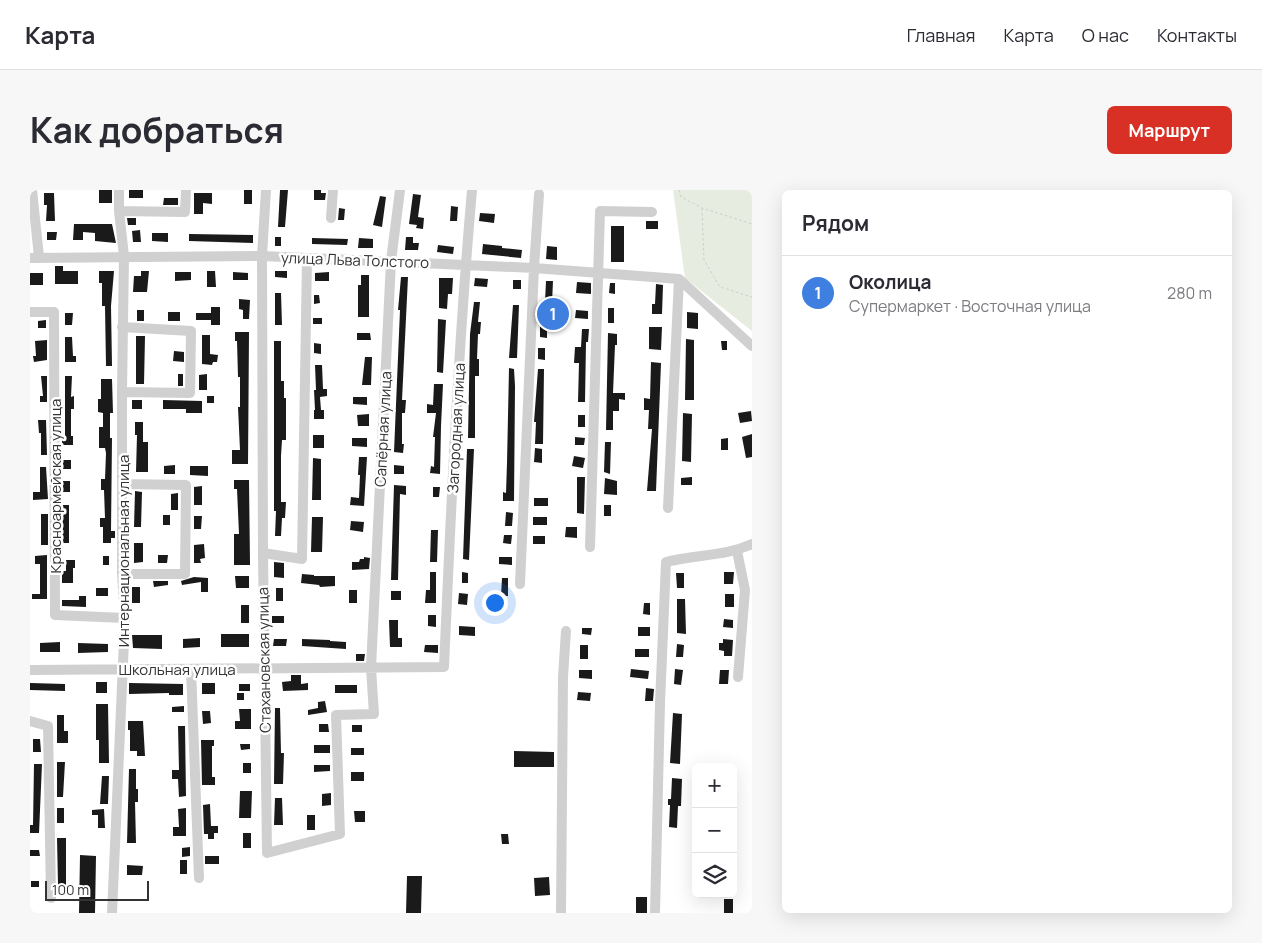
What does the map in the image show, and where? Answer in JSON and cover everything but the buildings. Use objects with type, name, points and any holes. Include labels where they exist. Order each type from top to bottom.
[{"type":"street","points":[[32,190],[35,258]]},
{"type":"street","name":"Интернациональная улица","points":[[112,913],[124,618],[122,574],[122,327],[124,256],[119,211],[119,190]]},
{"type":"street","points":[[119,211],[186,212],[186,190]]},
{"type":"street","name":"Стахановская улица","points":[[266,190],[262,256],[264,668],[268,853],[340,834],[336,715],[374,714],[372,668]]},
{"type":"street","points":[[331,218],[333,190]]},
{"type":"street","name":"Сапёрная улица","points":[[372,668],[391,261],[400,190]]},
{"type":"street","name":"Загородная улица","points":[[444,667],[456,415],[465,265],[472,190]]},
{"type":"street","points":[[520,584],[539,194]]},
{"type":"street","points":[[590,547],[600,211],[652,212]]},
{"type":"street","name":"улица Льва Толстого","points":[[35,258],[262,256],[534,268],[679,279]]},
{"type":"street","points":[[263,553],[302,559],[307,258]]},
{"type":"street","points":[[679,279],[752,346]]},
{"type":"street","points":[[668,508],[679,279]]},
{"type":"street","name":"Красноармейская улица","points":[[30,312],[54,312],[55,615],[124,618]]},
{"type":"street","points":[[122,327],[191,331],[190,394],[122,392]]},
{"type":"street","points":[[122,484],[186,485],[185,574],[122,574]]},
{"type":"street","points":[[655,913],[660,703],[666,562],[682,558],[737,551],[752,544]]},
{"type":"street","points":[[737,551],[745,590],[738,676]]},
{"type":"street","points":[[561,913],[563,677],[566,632]]},
{"type":"street","name":"Школьная улица","points":[[30,670],[444,667]]},
{"type":"street","points":[[191,669],[199,878]]},
{"type":"street","points":[[30,721],[48,726],[51,898]]},
{"type":"path","points":[[679,190],[681,197],[702,208],[752,224]]},
{"type":"path","points":[[702,208],[704,260],[720,287],[752,297]]},
{"type":"shaded area","points":[[673,190],[752,190],[752,331],[685,278]]},
{"type":"place","name":"Околица","points":[[553,314]]}]
